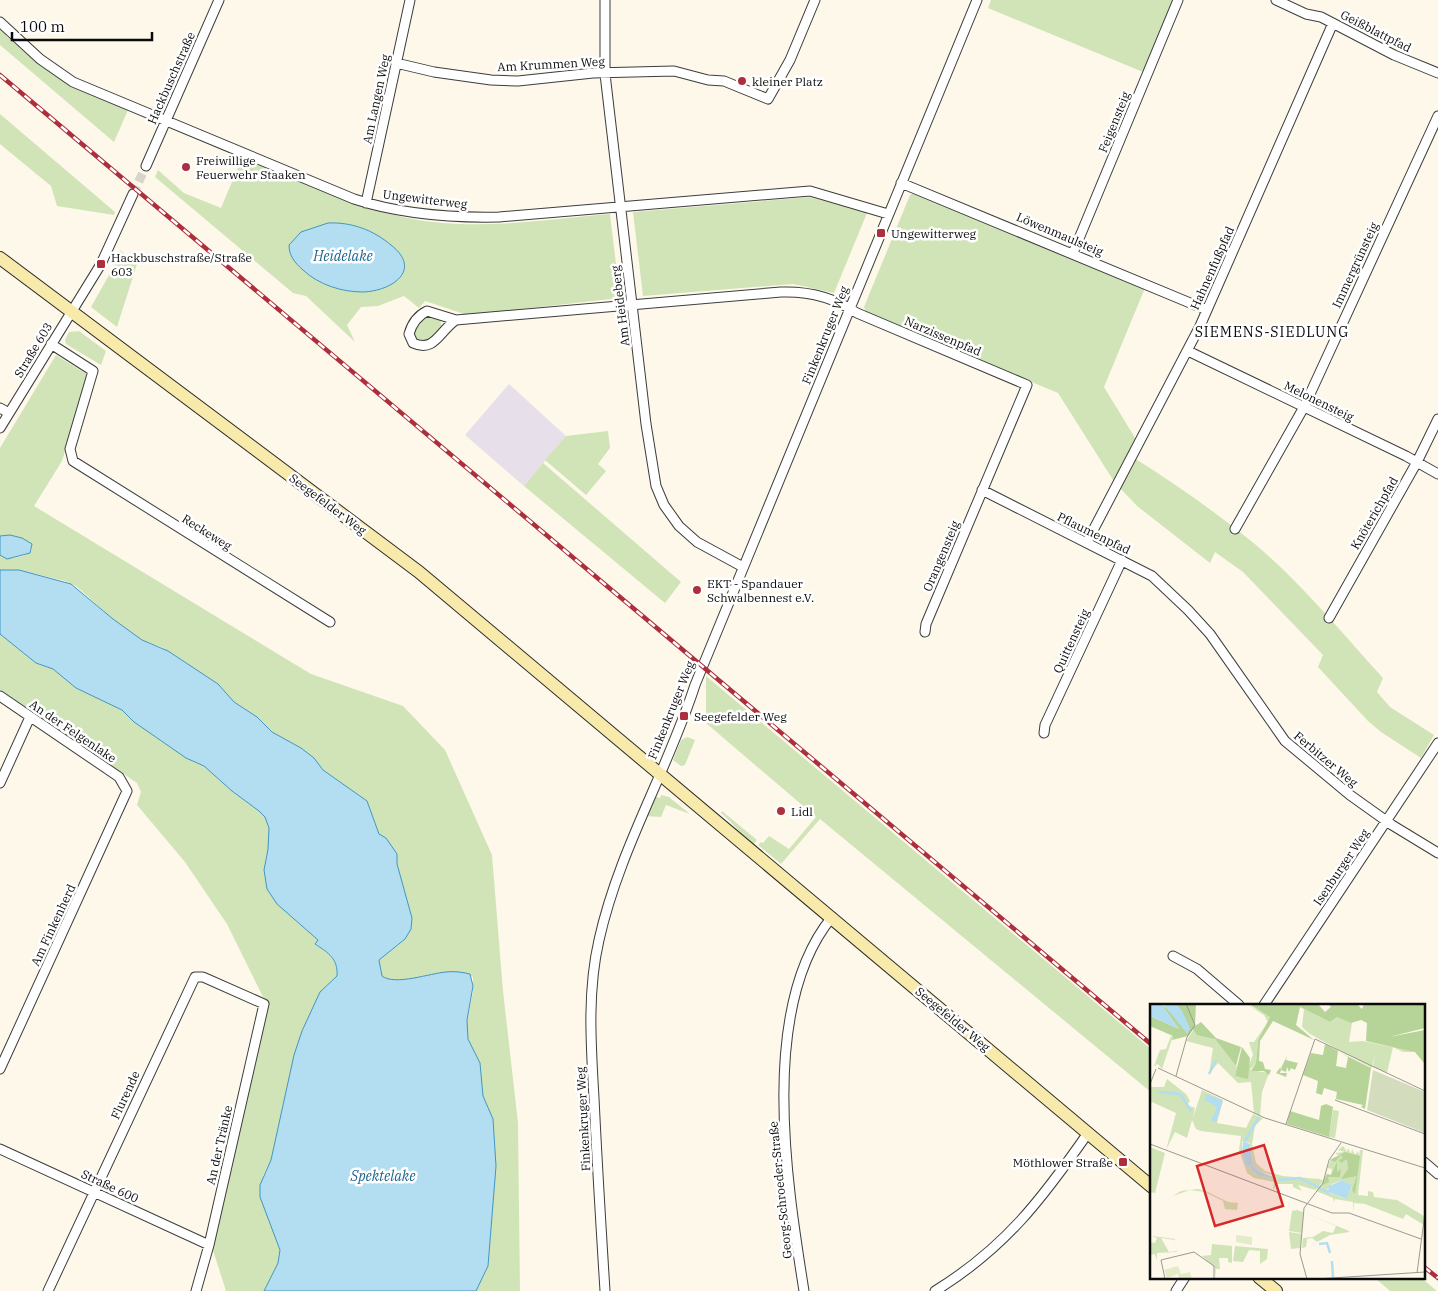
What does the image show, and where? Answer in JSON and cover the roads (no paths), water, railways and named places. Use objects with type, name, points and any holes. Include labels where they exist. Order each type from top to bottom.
[{"type":"street","name":"Hackbuschstraße","points":[[146,166],[167,122],[219,0]]},
{"type":"street","name":"Am Langen Weg","points":[[366,203],[410,0]]},
{"type":"street","name":"Am Heideberg","points":[[605,0],[605,74],[652,470],[664,505],[679,526],[697,542],[743,567]]},
{"type":"street","name":"Am Krummen Weg","points":[[396,63],[434,72],[491,80],[518,81],[674,71],[708,80],[724,81],[768,99],[790,60],[815,0]]},
{"type":"street","name":"Finkenkruger Weg","points":[[604,1291],[590,1022],[591,989],[598,941],[612,891],[633,832],[660,773],[977,0]]},
{"type":"street","name":"Feigensteig","points":[[1073,253],[1178,0]]},
{"type":"street","name":"Geißblattpfad","points":[[1276,0],[1334,24],[1394,55],[1438,73]]},
{"type":"street","name":"Ungewitterweg","points":[[0,22],[40,59],[67,78],[167,122],[366,203],[417,213],[465,218],[810,191],[888,214]]},
{"type":"street","name":"Hahnenfußpfad","points":[[1088,542],[1188,352],[1334,24]]},
{"type":"street","name":"Immergrünsteig","points":[[1235,529],[1304,407],[1438,116]]},
{"type":"street","name":"Löwenmaulsteig","points":[[901,183],[1207,310]]},
{"type":"street","points":[[72,311],[101,264],[133,194]]},
{"type":"street","name":"Seegefelder Weg","points":[[0,258],[419,572],[1150,1185]]},
{"type":"street","points":[[456,320],[428,346],[421,346],[413,342],[409,334],[411,325],[420,314],[427,310],[456,320],[794,292],[814,294],[850,308]]},
{"type":"street","name":"Narzissenpfad","points":[[850,308],[1027,385],[982,490]]},
{"type":"street","name":"Straße 603","points":[[0,428],[72,311]]},
{"type":"street","name":"Reckeweg","points":[[51,344],[94,372],[70,449],[73,461],[330,622]]},
{"type":"street","name":"Melonensteig","points":[[1188,352],[1417,462],[1438,474]]},
{"type":"street","points":[[0,408],[9,413]]},
{"type":"street","name":"Knöterichpfad","points":[[1329,618],[1417,462],[1438,419]]},
{"type":"street","name":"Pflaumenpfad","points":[[982,490],[1152,576],[1188,610]]},
{"type":"street","name":"Orangensteig","points":[[925,632],[926,624],[982,490]]},
{"type":"street","name":"Quittensteig","points":[[1044,733],[1045,725],[1122,560]]},
{"type":"street","name":"Ferbitzer Weg","points":[[1188,610],[1210,634],[1285,741],[1312,765],[1387,821],[1438,853]]},
{"type":"street","name":"An der Felgenlake","points":[[0,696],[119,777],[127,790]]},
{"type":"street","points":[[0,783],[30,717]]},
{"type":"street","name":"Isenburger Weg","points":[[1265,1004],[1438,743]]},
{"type":"street","name":"Am Finkenherd","points":[[0,1069],[127,790]]},
{"type":"street","name":"Georg-Schroeder-Straße","points":[[804,1291],[785,1131],[786,1049],[790,1018],[801,973],[810,953],[832,917]]},
{"type":"street","points":[[1173,956],[1198,969],[1238,1004]]},
{"type":"street","name":"Flurende","points":[[48,1291],[93,1192],[196,977],[204,977],[264,1004]]},
{"type":"street","name":"An der Tränke","points":[[196,1291],[209,1244],[264,1004]]},
{"type":"street","points":[[935,1291],[999,1245],[1040,1200],[1088,1133]]},
{"type":"street","name":"Straße 600","points":[[0,1149],[209,1244]]},
{"type":"street","points":[[1426,1164],[1438,1174]]},
{"type":"street","points":[[1176,1291],[1184,1278]]},
{"type":"street","points":[[1260,1278],[1276,1291]]},
{"type":"water","name":"Heidelake","points":[[328,223],[362,228],[391,245],[400,254],[404,263],[404,271],[400,278],[384,288],[363,292],[331,287],[309,275],[293,259],[289,245],[301,232]]},
{"type":"water","points":[[10,535],[22,538],[32,544],[30,553],[7,559],[0,555],[0,536]]},
{"type":"water","name":"Spektelake","points":[[0,570],[19,570],[71,584],[142,640],[168,651],[218,684],[234,702],[257,717],[272,732],[301,748],[314,758],[323,770],[367,801],[379,834],[386,838],[397,854],[397,864],[412,918],[411,929],[405,939],[379,960],[382,976],[395,980],[458,972],[470,974],[473,986],[467,1020],[468,1039],[480,1063],[483,1096],[493,1119],[496,1166],[488,1266],[476,1291],[264,1291],[278,1263],[280,1250],[260,1197],[260,1185],[271,1160],[294,1055],[302,1031],[320,992],[337,976],[336,965],[332,957],[315,944],[318,940],[277,904],[267,889],[264,870],[269,828],[265,817],[204,766],[186,758],[134,722],[122,710],[76,688],[53,669],[36,663],[0,634]]},
{"type":"tunnel","points":[[133,194],[146,166]]},
{"type":"railway","points":[[0,75],[1150,1043]]},
{"type":"railway","points":[[1426,1269],[1438,1278]]},
{"type":"place","name":"kleiner Platz","points":[[742,81]]},
{"type":"place","name":"Freiwillige Feuerwehr Staaken","points":[[186,167]]},
{"type":"place","name":"Ungewitterweg","points":[[881,233]]},
{"type":"place","name":"Hackbuschstraße/Straße 603","points":[[101,264]]},
{"type":"place","name":"EKT - Spandauer Schwalbennest e.V.","points":[[697,590]]},
{"type":"place","name":"Seegefelder Weg","points":[[684,716]]},
{"type":"place","name":"Lidl","points":[[781,811]]},
{"type":"place","name":"Möthlower Straße","points":[[1123,1162]]},
{"type":"district","name":"SIEMENS-SIEDLUNG","points":[[1272,332]]}]
